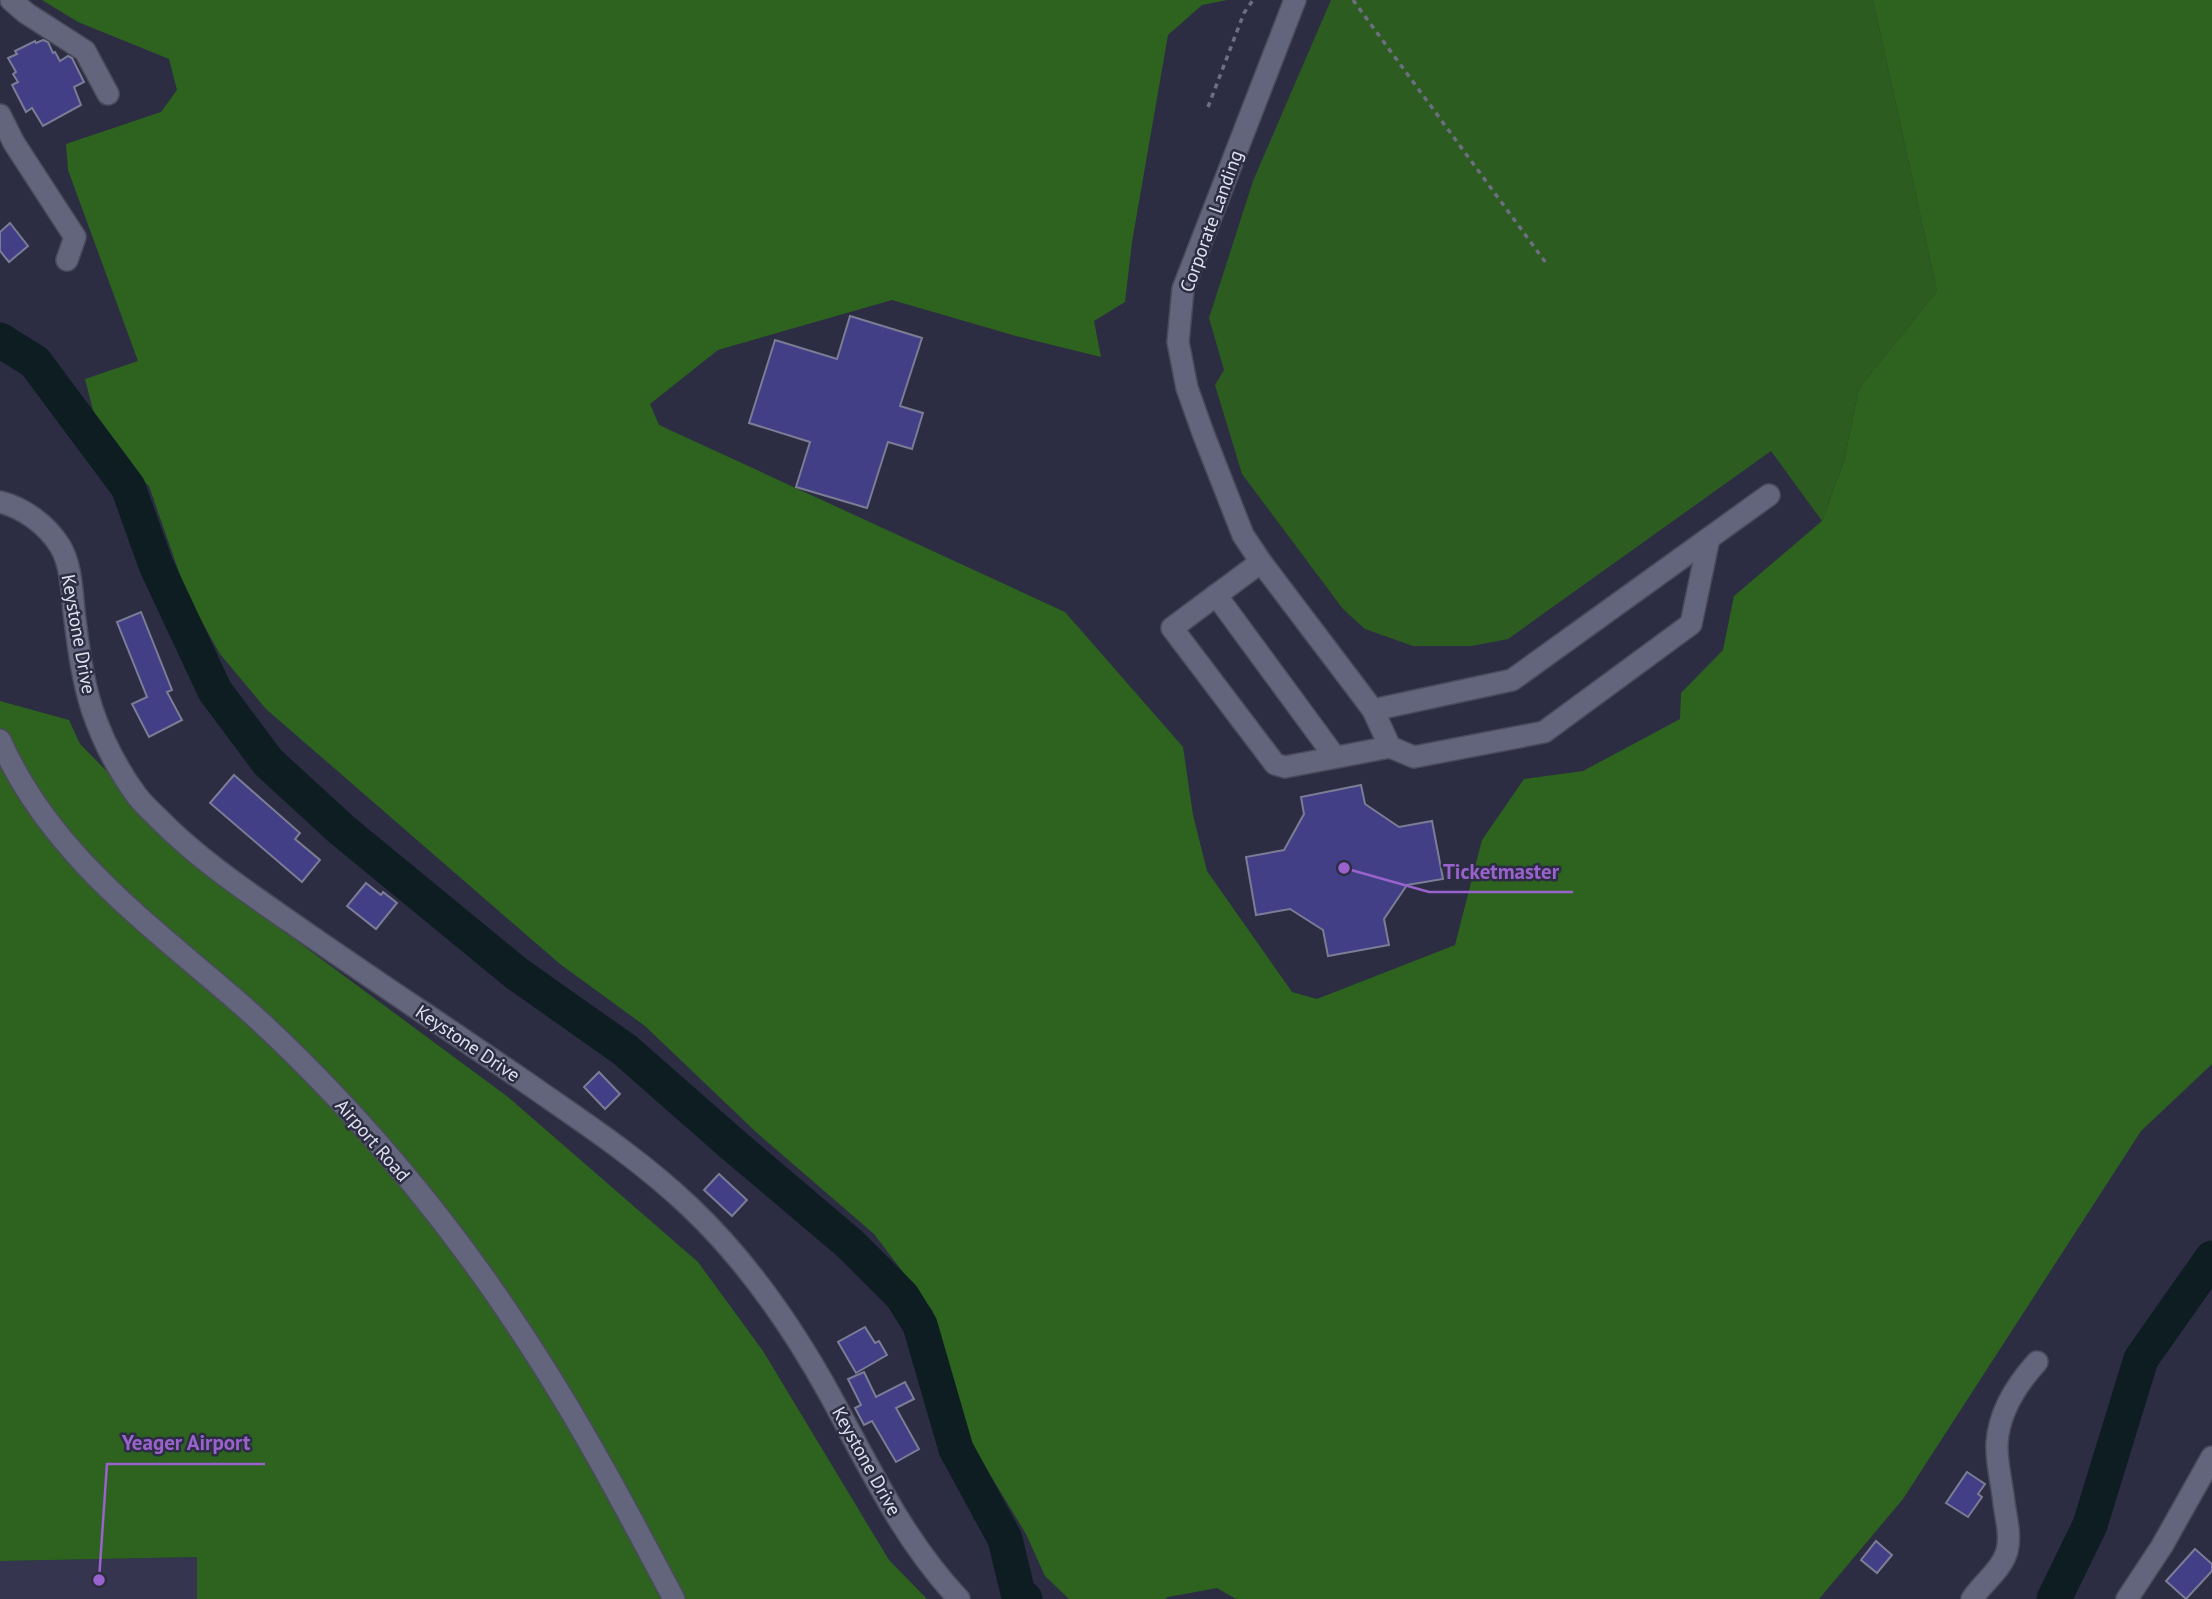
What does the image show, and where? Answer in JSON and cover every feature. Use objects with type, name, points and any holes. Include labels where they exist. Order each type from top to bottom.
[{"type":"street","points":[[11,0],[26,13],[85,51],[108,94]]},
{"type":"street","name":"Corporate Landing","points":[[1295,0],[1183,289],[1178,342],[1187,388],[1243,535],[1373,710],[1390,747]]},
{"type":"street","points":[[0,115],[14,143],[75,237],[67,260]]},
{"type":"street","points":[[1373,710],[1512,680],[1769,495]]},
{"type":"street","name":"Keystone Drive","points":[[0,502],[14,505],[40,522],[61,547],[69,573],[80,658],[92,708],[106,745],[138,797],[173,834],[217,871],[634,1157],[690,1207],[744,1263],[789,1326],[829,1393],[881,1492],[912,1539],[959,1599]]},
{"type":"street","points":[[1261,562],[1172,628],[1275,764],[1285,767],[1390,747],[1414,757],[1544,732],[1691,624],[1709,538]]},
{"type":"street","points":[[1216,595],[1335,757]]},
{"type":"street","name":"Airport Road","points":[[0,740],[34,802],[82,864],[120,901],[238,1002],[298,1058],[376,1141],[436,1214],[538,1358],[604,1469],[674,1599]]},
{"type":"street","points":[[1972,1599],[1997,1570],[2008,1549],[2009,1537],[1997,1454],[1999,1430],[2009,1401],[2037,1362]]},
{"type":"street","points":[[2127,1599],[2162,1546],[2212,1457]]},
{"type":"path","points":[[1208,107],[1244,13],[1253,0]]},
{"type":"path","points":[[1353,0],[1546,263]]},
{"type":"shaded area","points":[[198,1557],[197,1599],[0,1599],[0,1561]]},
{"type":"green space","points":[[42,0],[1227,0],[1202,5],[1168,35],[1132,242],[1125,302],[1094,321],[1101,357],[1016,336],[892,300],[718,350],[650,404],[659,425],[1065,612],[1183,747],[1193,815],[1207,871],[1292,992],[1317,999],[1455,945],[1482,840],[1524,779],[1583,771],[1680,719],[1681,693],[1723,650],[1734,596],[1822,521],[1844,461],[1859,388],[1937,291],[1873,0],[2212,0],[2212,1064],[2141,1131],[1903,1499],[1819,1599],[1236,1599],[1217,1588],[1165,1599],[1069,1599],[1045,1576],[1026,1534],[951,1410],[932,1310],[874,1234],[756,1132],[645,1026],[560,964],[266,709],[220,654],[187,595],[149,486],[101,441],[85,379],[138,361],[68,170],[66,144],[161,112],[177,90],[169,59],[78,22]]},
{"type":"green space","points":[[1331,0],[1873,0],[1937,291],[1859,388],[1844,461],[1822,521],[1771,451],[1508,639],[1472,646],[1413,646],[1365,629],[1343,609],[1242,474],[1215,385],[1224,370],[1209,318],[1253,181]]},
{"type":"green space","points":[[0,701],[69,720],[80,744],[213,879],[508,1097],[698,1262],[763,1351],[889,1560],[927,1599],[197,1599],[197,1557],[0,1561]]},
{"type":"building","points":[[43,40],[48,42],[60,61],[68,56],[72,58],[84,82],[74,87],[81,105],[43,126],[32,108],[26,112],[12,85],[18,82],[8,58],[17,54],[15,51]]},
{"type":"building","points":[[10,223],[28,246],[9,262],[0,251],[0,232]]},
{"type":"building","points":[[850,316],[922,338],[900,406],[923,413],[912,449],[888,442],[867,508],[796,487],[810,442],[749,423],[775,340],[837,359]]},
{"type":"building","points":[[141,612],[172,690],[167,692],[182,720],[149,737],[132,704],[147,697],[117,622]]},
{"type":"building","points":[[234,775],[300,833],[295,839],[320,860],[302,882],[210,803]]},
{"type":"building","points":[[1361,785],[1365,804],[1399,827],[1432,821],[1443,879],[1407,885],[1384,919],[1389,945],[1328,956],[1323,930],[1290,909],[1256,915],[1246,857],[1284,850],[1304,814],[1301,797]]},
{"type":"building","points":[[366,883],[397,903],[376,929],[347,906]]},
{"type":"building","points":[[599,1072],[620,1094],[605,1109],[584,1087]]},
{"type":"building","points":[[719,1174],[747,1200],[732,1216],[704,1190]]},
{"type":"building","points":[[865,1327],[875,1343],[879,1341],[887,1355],[856,1373],[838,1342]]},
{"type":"building","points":[[864,1372],[876,1397],[905,1382],[914,1399],[896,1408],[919,1449],[896,1462],[872,1421],[864,1425],[855,1408],[861,1405],[848,1379]]},
{"type":"building","points":[[1967,1472],[1985,1484],[1978,1494],[1982,1497],[1968,1517],[1946,1503]]},
{"type":"building","points":[[1876,1541],[1892,1555],[1877,1573],[1861,1560]]},
{"type":"building","points":[[2195,1549],[2212,1564],[2212,1571],[2186,1599],[2166,1581]]},
{"type":"waterway","points":[[0,340],[35,362],[128,487],[156,565],[215,691],[268,762],[342,830],[516,973],[625,1050],[850,1244],[902,1296],[920,1325],[956,1449],[1005,1539],[1018,1593],[1025,1599]]},
{"type":"waterway","points":[[2054,1599],[2090,1525],[2141,1359],[2212,1258]]},
{"type":"place","name":"Ticketmaster","points":[[1344,868]]},
{"type":"place","name":"Yeager Airport","points":[[99,1580]]}]
